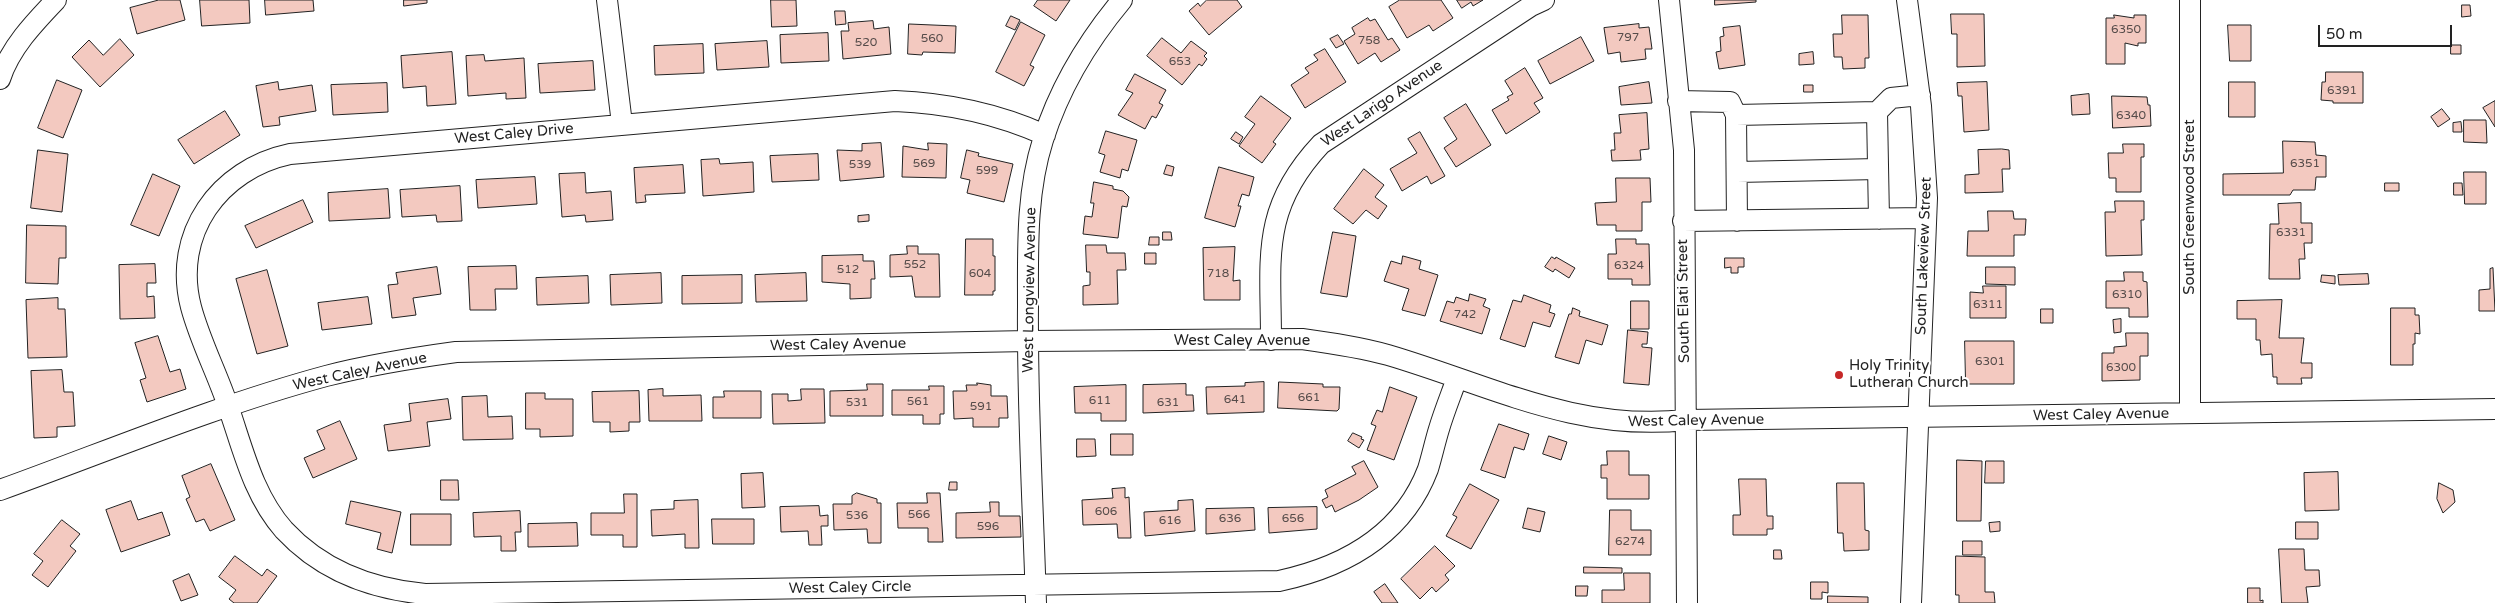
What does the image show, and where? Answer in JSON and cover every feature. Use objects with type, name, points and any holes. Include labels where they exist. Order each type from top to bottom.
[{"type":"street","points":[[0,79],[16,48],[33,24],[56,0]]},
{"type":"street","points":[[607,0],[622,124]]},
{"type":"street","name":"West Longview Avenue","points":[[1036,594],[1028,342],[1028,228],[1034,174],[1045,135],[1062,90],[1105,20],[1122,0]]},
{"type":"street","name":"West Larigo Avenue","points":[[1271,340],[1271,245],[1275,222],[1284,194],[1303,163],[1321,144],[1530,6],[1544,0]]},
{"type":"street","name":"South Elati Street","points":[[1669,0],[1684,150],[1687,603]]},
{"type":"street","name":"South Lakeview Street","points":[[1907,0],[1926,152],[1926,218],[1911,603]]},
{"type":"street","name":"South Greenwood Street","points":[[2190,0],[2190,413]]},
{"type":"street","points":[[1736,115],[1877,112],[1892,98],[1920,95]]},
{"type":"street","name":"West Caley Drive","points":[[228,407],[191,307],[187,278],[188,258],[199,221],[210,203],[237,176],[254,166],[290,154],[895,101],[964,107],[1008,119],[1045,135]]},
{"type":"street","points":[[1678,101],[1730,102],[1736,115],[1737,221]]},
{"type":"street","points":[[1877,112],[1879,219]]},
{"type":"street","points":[[1737,172],[1878,169]]},
{"type":"street","points":[[1683,221],[1926,218]]},
{"type":"street","name":"West Caley Avenue","points":[[0,490],[228,407],[326,376],[396,360],[456,352],[1302,339],[1347,345],[1387,355],[1544,408],[1577,416],[1645,424],[1686,420],[1917,419],[2495,409]]},
{"type":"street","name":"West Caley Circle","points":[[228,407],[249,470],[263,500],[284,529],[318,560],[366,584],[398,591],[426,594],[741,596],[1036,594],[1279,581],[1322,570],[1342,562],[1359,552],[1391,526],[1418,488],[1427,470],[1456,378]]},
{"type":"building","points":[[159,0],[180,0],[185,20],[137,34],[130,8]]},
{"type":"building","points":[[200,0],[249,0],[250,23],[202,26]]},
{"type":"building","points":[[265,0],[313,0],[314,11],[266,15]]},
{"type":"building","points":[[404,0],[427,0],[427,3],[404,6]]},
{"type":"building","points":[[771,0],[796,0],[797,26],[772,27]]},
{"type":"building","points":[[1038,0],[1070,0],[1056,21],[1034,6]]},
{"type":"building","points":[[1207,0],[1237,0],[1242,7],[1209,35],[1189,11],[1198,3],[1200,6]]},
{"type":"building","points":[[1400,0],[1441,0],[1453,18],[1433,31],[1429,25],[1407,38],[1389,7]]},
{"type":"building","points":[[1457,0],[1483,0],[1473,6],[1471,2],[1462,8]]},
{"type":"building","points":[[1715,0],[1756,0],[1756,2],[1715,5]]},
{"type":"building","points":[[2462,5],[2470,5],[2471,16],[2462,17]]},
{"type":"building","points":[[835,11],[845,11],[846,24],[836,25]]},
{"type":"building","points":[[1951,14],[1984,14],[1985,66],[1957,67],[1957,34],[1952,34]]},
{"type":"building","points":[[1842,15],[1868,15],[1869,58],[1865,58],[1865,68],[1843,69],[1842,57],[1834,57],[1833,34],[1842,34]]},
{"type":"building","points":[[2114,15],[2134,18],[2134,15],[2146,15],[2146,43],[2138,43],[2138,46],[2125,43],[2125,64],[2106,64],[2106,18],[2114,18]]},
{"type":"building","points":[[1011,16],[1020,20],[1015,30],[1006,26]]},
{"type":"building","points":[[1368,18],[1370,21],[1375,19],[1388,40],[1392,38],[1400,50],[1381,62],[1375,53],[1358,64],[1344,41],[1355,34],[1352,28]]},
{"type":"building","points":[[873,21],[874,29],[889,27],[891,54],[843,59],[841,31],[849,31],[848,23]]},
{"type":"building","points":[[1021,22],[1045,35],[1030,65],[1034,67],[1024,86],[996,72]]},
{"type":"building","points":[[909,24],[956,26],[955,53],[923,52],[922,55],[908,54]]},
{"type":"building","points":[[1639,24],[1639,28],[1649,27],[1652,49],[1645,49],[1646,59],[1621,62],[1620,52],[1608,54],[1604,28]]},
{"type":"building","points":[[2228,25],[2251,25],[2251,61],[2230,61]]},
{"type":"building","points":[[1740,26],[1745,65],[1719,69],[1716,52],[1721,51],[1720,37],[1724,36],[1723,28]]},
{"type":"building","points":[[828,33],[829,61],[781,63],[780,35]]},
{"type":"building","points":[[1338,35],[1344,44],[1336,48],[1330,39]]},
{"type":"building","points":[[1581,37],[1594,61],[1550,84],[1538,61]]},
{"type":"building","points":[[1162,38],[1181,53],[1191,41],[1207,53],[1204,56],[1207,59],[1202,66],[1199,64],[1182,85],[1147,56]]},
{"type":"building","points":[[120,39],[134,55],[100,87],[72,57],[89,40],[103,55]]},
{"type":"building","points":[[767,41],[769,67],[717,70],[715,44]]},
{"type":"building","points":[[703,44],[704,73],[655,75],[654,46]]},
{"type":"building","points":[[2451,45],[2461,45],[2461,54],[2451,54]]},
{"type":"building","points":[[1325,49],[1346,82],[1305,108],[1291,85],[1309,73],[1305,68],[1318,60],[1314,55]]},
{"type":"building","points":[[452,52],[456,104],[427,106],[426,86],[403,88],[401,56]]},
{"type":"building","points":[[1813,52],[1814,64],[1799,65],[1799,54]]},
{"type":"building","points":[[484,55],[485,61],[524,58],[526,98],[506,99],[506,93],[468,96],[466,56]]},
{"type":"building","points":[[593,61],[595,90],[540,93],[538,64]]},
{"type":"building","points":[[1525,68],[1543,98],[1534,103],[1540,112],[1506,134],[1492,110],[1509,100],[1507,97],[1513,94],[1505,81]]},
{"type":"building","points":[[2326,72],[2363,72],[2363,103],[2333,103],[2333,101],[2321,100],[2322,82],[2325,82]]},
{"type":"building","points":[[1135,74],[1166,90],[1159,103],[1163,105],[1156,118],[1152,116],[1145,129],[1118,115],[1133,93],[1126,90]]},
{"type":"building","points":[[57,80],[82,90],[63,138],[38,128]]},
{"type":"building","points":[[278,82],[279,90],[312,85],[316,111],[279,117],[280,125],[263,127],[256,86]]},
{"type":"building","points":[[1649,82],[1652,103],[1621,105],[1619,87]]},
{"type":"building","points":[[1987,82],[1989,130],[1964,132],[1962,96],[1958,96],[1957,83]]},
{"type":"building","points":[[2229,82],[2255,82],[2255,117],[2229,117]]},
{"type":"building","points":[[387,83],[388,112],[333,115],[331,85]]},
{"type":"building","points":[[1804,85],[1813,85],[1813,92],[1804,92]]},
{"type":"building","points":[[2089,94],[2090,114],[2072,115],[2071,96]]},
{"type":"building","points":[[1261,96],[1291,118],[1273,142],[1276,144],[1262,163],[1239,146],[1255,124],[1245,117]]},
{"type":"building","points":[[2112,96],[2147,97],[2148,105],[2150,105],[2151,126],[2113,128]]},
{"type":"building","points":[[2495,101],[2495,127],[2483,108]]},
{"type":"building","points":[[1466,104],[1491,145],[1456,167],[1444,148],[1457,139],[1444,118]]},
{"type":"building","points":[[2442,109],[2450,119],[2438,127],[2431,117]]},
{"type":"building","points":[[225,111],[240,135],[194,164],[178,140]]},
{"type":"building","points":[[1647,113],[1649,149],[1640,150],[1641,160],[1612,161],[1611,150],[1615,150],[1614,133],[1621,133],[1619,115]]},
{"type":"building","points":[[2464,120],[2486,120],[2487,143],[2464,142]]},
{"type":"building","points":[[2461,122],[2462,132],[2453,132],[2453,123]]},
{"type":"building","points":[[1106,131],[1137,140],[1128,171],[1122,169],[1120,178],[1100,172],[1105,155],[1099,153]]},
{"type":"building","points":[[1236,132],[1243,137],[1239,144],[1231,139]]},
{"type":"building","points":[[1420,132],[1445,176],[1431,184],[1427,176],[1402,191],[1390,169],[1417,153],[1408,139]]},
{"type":"building","points":[[2283,141],[2315,142],[2316,155],[2326,156],[2326,177],[2316,177],[2315,190],[2293,190],[2290,195],[2223,195],[2223,174],[2283,173]]},
{"type":"building","points":[[881,143],[884,177],[840,181],[837,150],[862,151],[862,144]]},
{"type":"building","points":[[928,143],[947,144],[946,178],[902,177],[903,146],[928,150]]},
{"type":"building","points":[[2123,144],[2144,144],[2144,157],[2141,157],[2141,192],[2116,192],[2116,178],[2109,178],[2108,153],[2123,153]]},
{"type":"building","points":[[38,150],[68,154],[62,212],[31,208]]},
{"type":"building","points":[[967,150],[979,153],[978,156],[1013,164],[1004,202],[967,193],[970,180],[961,178]]},
{"type":"building","points":[[1978,150],[2009,150],[2010,169],[2002,169],[2003,192],[1965,193],[1965,175],[1979,174]]},
{"type":"building","points":[[818,154],[819,180],[772,182],[770,156]]},
{"type":"building","points":[[719,159],[720,164],[753,162],[754,192],[703,196],[701,160]]},
{"type":"building","points":[[683,165],[685,193],[645,195],[646,202],[636,203],[634,168]]},
{"type":"building","points":[[1167,165],[1174,167],[1172,176],[1164,174]]},
{"type":"building","points":[[1219,167],[1254,177],[1249,196],[1242,194],[1238,206],[1241,206],[1235,227],[1205,218]]},
{"type":"building","points":[[1364,169],[1384,185],[1375,197],[1387,206],[1378,219],[1366,210],[1353,224],[1334,209]]},
{"type":"building","points":[[2464,172],[2486,172],[2486,204],[2465,204]]},
{"type":"building","points":[[585,173],[586,193],[611,191],[613,220],[586,222],[585,215],[562,217],[559,174]]},
{"type":"building","points":[[153,174],[180,186],[159,236],[131,225]]},
{"type":"building","points":[[535,177],[537,204],[478,208],[476,180]]},
{"type":"building","points":[[1616,178],[1650,178],[1651,202],[1642,202],[1642,231],[1616,231],[1616,225],[1597,225],[1595,203],[1616,202]]},
{"type":"building","points":[[1094,182],[1113,186],[1113,189],[1123,191],[1129,197],[1127,207],[1122,206],[1118,238],[1083,234],[1085,216],[1092,217],[1094,203],[1091,203]]},
{"type":"building","points":[[2385,183],[2399,183],[2399,191],[2385,191]]},
{"type":"building","points":[[2454,183],[2462,183],[2463,195],[2454,195]]},
{"type":"building","points":[[460,186],[462,221],[437,222],[436,215],[402,217],[400,190]]},
{"type":"building","points":[[388,189],[390,218],[329,221],[328,193]]},
{"type":"building","points":[[303,200],[313,222],[256,248],[245,226]]},
{"type":"building","points":[[2115,201],[2144,201],[2144,220],[2141,220],[2142,255],[2106,256],[2105,212],[2115,212]]},
{"type":"building","points":[[2301,203],[2301,223],[2312,223],[2312,243],[2304,243],[2305,259],[2299,259],[2300,279],[2269,279],[2270,224],[2279,224],[2278,204]]},
{"type":"building","points":[[1988,211],[2013,211],[2014,219],[2026,219],[2025,235],[2014,235],[2014,256],[1967,256],[1968,231],[1988,231]]},
{"type":"building","points":[[869,215],[869,221],[858,222],[858,216]]},
{"type":"building","points":[[27,225],[66,226],[66,258],[59,258],[58,284],[26,283]]},
{"type":"building","points":[[1163,232],[1171,232],[1172,240],[1163,240]]},
{"type":"building","points":[[1333,232],[1356,236],[1347,297],[1321,293]]},
{"type":"building","points":[[1150,237],[1159,237],[1159,245],[1149,245]]},
{"type":"building","points":[[966,239],[993,239],[995,291],[993,291],[993,295],[965,295]]},
{"type":"building","points":[[1616,239],[1636,239],[1636,244],[1649,244],[1650,285],[1632,285],[1632,279],[1608,279],[1608,254],[1616,254]]},
{"type":"building","points":[[1086,245],[1106,245],[1107,253],[1125,253],[1126,270],[1117,270],[1118,304],[1083,305],[1083,286],[1090,285],[1090,272],[1087,272]]},
{"type":"building","points":[[907,246],[918,246],[918,254],[939,254],[940,297],[915,297],[912,276],[890,277],[890,255],[907,254]]},
{"type":"building","points":[[1235,247],[1233,281],[1240,280],[1240,300],[1204,300],[1203,248]]},
{"type":"building","points":[[1145,253],[1156,253],[1156,264],[1145,264]]},
{"type":"building","points":[[863,255],[863,261],[874,261],[875,279],[871,279],[871,298],[850,299],[850,284],[822,282],[822,256]]},
{"type":"building","points":[[1403,256],[1421,261],[1419,269],[1438,275],[1425,316],[1402,310],[1409,289],[1384,281],[1391,261],[1401,264]]},
{"type":"building","points":[[1552,257],[1555,259],[1556,257],[1575,268],[1569,278],[1555,269],[1553,272],[1545,267]]},
{"type":"building","points":[[1725,258],[1744,258],[1744,267],[1738,267],[1738,273],[1731,273],[1731,267],[1725,268]]},
{"type":"building","points":[[155,264],[156,283],[147,283],[147,297],[154,296],[155,318],[120,319],[119,265]]},
{"type":"building","points":[[516,266],[517,289],[495,289],[496,310],[470,310],[468,267]]},
{"type":"building","points":[[437,267],[441,294],[413,298],[416,315],[392,318],[388,285],[398,284],[396,273]]},
{"type":"building","points":[[1986,267],[2015,267],[2015,285],[1986,284]]},
{"type":"building","points":[[2493,268],[2495,311],[2479,311],[2479,290],[2490,289],[2490,269]]},
{"type":"building","points":[[267,270],[288,346],[257,354],[236,279]]},
{"type":"building","points":[[2124,272],[2143,272],[2143,281],[2147,282],[2148,317],[2129,317],[2129,308],[2106,308],[2106,281],[2124,281]]},
{"type":"building","points":[[661,273],[662,303],[611,305],[610,275]]},
{"type":"building","points":[[806,273],[807,301],[756,302],[755,275]]},
{"type":"building","points":[[2368,274],[2369,284],[2339,285],[2338,275]]},
{"type":"building","points":[[742,275],[742,303],[682,304],[682,276]]},
{"type":"building","points":[[2322,275],[2335,276],[2335,284],[2321,282]]},
{"type":"building","points":[[588,276],[589,303],[537,305],[536,278]]},
{"type":"building","points":[[1983,286],[2006,286],[2006,318],[1970,318],[1970,292],[1983,293]]},
{"type":"building","points":[[1470,294],[1486,299],[1483,306],[1490,309],[1482,334],[1440,321],[1447,301],[1454,303],[1456,297],[1468,301]]},
{"type":"building","points":[[1524,295],[1551,305],[1549,312],[1555,314],[1550,327],[1533,322],[1525,347],[1500,339],[1513,300],[1521,302]]},
{"type":"building","points":[[368,297],[372,324],[322,330],[318,303]]},
{"type":"building","points":[[58,298],[58,309],[65,309],[67,357],[28,358],[26,300]]},
{"type":"building","points":[[2282,300],[2279,338],[2304,338],[2301,363],[2312,363],[2312,378],[2301,378],[2302,384],[2277,384],[2277,377],[2273,377],[2272,354],[2261,355],[2260,340],[2256,340],[2256,319],[2237,319],[2237,301]]},
{"type":"building","points":[[1631,301],[1649,301],[1649,329],[1631,329]]},
{"type":"building","points":[[1573,308],[1580,311],[1579,316],[1608,325],[1602,345],[1586,340],[1579,364],[1555,357],[1569,314],[1571,314]]},
{"type":"building","points":[[2391,308],[2415,308],[2415,315],[2419,315],[2420,334],[2415,333],[2413,365],[2391,365]]},
{"type":"building","points":[[2041,309],[2053,309],[2053,323],[2041,323]]},
{"type":"building","points":[[2121,319],[2121,332],[2114,333],[2113,320]]},
{"type":"building","points":[[1628,330],[1648,332],[1647,344],[1642,344],[1642,347],[1652,348],[1649,385],[1624,383]]},
{"type":"building","points":[[2126,333],[2148,333],[2148,356],[2140,356],[2140,380],[2102,381],[2102,353],[2114,353],[2114,347],[2126,346]]},
{"type":"building","points":[[158,336],[170,372],[180,369],[186,389],[147,402],[140,380],[146,378],[135,343]]},
{"type":"building","points":[[1965,341],[2014,341],[2014,384],[1966,384]]},
{"type":"building","points":[[62,370],[64,392],[73,392],[75,426],[57,427],[57,437],[34,438],[31,371]]},
{"type":"building","points":[[1264,382],[1264,412],[1207,414],[1206,387],[1245,386],[1245,383]]},
{"type":"building","points":[[1279,382],[1323,384],[1323,387],[1340,387],[1339,409],[1337,411],[1278,408]]},
{"type":"building","points":[[977,383],[991,385],[991,396],[1007,396],[1008,418],[999,418],[999,427],[973,427],[973,418],[954,419],[953,391],[967,391],[966,385],[977,385]]},
{"type":"building","points":[[867,384],[883,384],[883,416],[830,416],[830,391],[867,390]]},
{"type":"building","points":[[1186,384],[1186,395],[1193,395],[1194,411],[1143,413],[1143,385]]},
{"type":"building","points":[[1126,385],[1126,421],[1101,421],[1101,413],[1075,413],[1074,387]]},
{"type":"building","points":[[929,386],[944,386],[944,414],[940,414],[940,424],[923,424],[923,415],[892,415],[892,390],[929,390]]},
{"type":"building","points":[[1390,387],[1417,397],[1394,460],[1367,450],[1376,426],[1371,424],[1377,410],[1382,412]]},
{"type":"building","points":[[663,389],[663,396],[701,395],[702,421],[649,421],[648,390]]},
{"type":"building","points":[[801,389],[824,389],[825,423],[773,424],[772,394],[788,394],[788,401],[801,400]]},
{"type":"building","points":[[639,391],[640,422],[629,422],[629,431],[610,432],[610,422],[593,422],[592,392]]},
{"type":"building","points":[[724,391],[761,391],[761,418],[713,418],[713,397],[724,397]]},
{"type":"building","points":[[526,393],[545,393],[545,399],[573,399],[573,436],[540,437],[540,429],[526,429]]},
{"type":"building","points":[[487,396],[488,417],[512,416],[513,439],[463,440],[462,397]]},
{"type":"building","points":[[448,399],[451,419],[427,422],[430,446],[388,451],[384,425],[411,421],[409,404]]},
{"type":"building","points":[[340,421],[357,459],[313,478],[304,458],[325,449],[317,431]]},
{"type":"building","points":[[1499,424],[1529,434],[1524,450],[1514,447],[1505,478],[1481,470]]},
{"type":"building","points":[[1353,433],[1364,440],[1359,448],[1348,441]]},
{"type":"building","points":[[1111,434],[1133,434],[1133,455],[1111,455]]},
{"type":"building","points":[[1549,436],[1567,442],[1561,460],[1543,454]]},
{"type":"building","points":[[1077,439],[1095,439],[1096,456],[1077,457]]},
{"type":"building","points":[[1607,451],[1629,451],[1629,475],[1649,475],[1649,499],[1607,499],[1607,478],[1601,478],[1601,465],[1607,465]]},
{"type":"building","points":[[1957,460],[1982,461],[1981,521],[1957,521]]},
{"type":"building","points":[[1364,461],[1378,487],[1359,500],[1335,512],[1332,505],[1326,508],[1322,500],[1328,497],[1325,490],[1356,474],[1352,467]]},
{"type":"building","points":[[1986,461],[2004,461],[2004,483],[1985,483]]},
{"type":"building","points":[[211,464],[235,520],[210,531],[204,519],[196,522],[186,499],[190,497],[182,476]]},
{"type":"building","points":[[2338,472],[2339,510],[2305,511],[2304,473]]},
{"type":"building","points":[[763,473],[765,507],[742,508],[741,474]]},
{"type":"building","points":[[1739,479],[1766,479],[1767,516],[1773,516],[1773,529],[1767,529],[1767,535],[1733,535],[1733,515],[1740,515]]},
{"type":"building","points":[[441,480],[458,480],[459,500],[441,500]]},
{"type":"building","points":[[950,482],[957,482],[957,490],[949,490]]},
{"type":"building","points":[[1837,483],[1864,483],[1865,530],[1869,531],[1869,550],[1844,551],[1843,533],[1838,533]]},
{"type":"building","points":[[2439,483],[2453,490],[2455,502],[2443,513],[2437,499]]},
{"type":"building","points":[[1470,484],[1499,500],[1471,549],[1446,536],[1457,517],[1453,515]]},
{"type":"building","points":[[1125,488],[1125,498],[1129,497],[1131,538],[1118,538],[1117,524],[1083,525],[1082,500],[1113,498],[1112,489]]},
{"type":"building","points":[[857,493],[877,499],[877,503],[881,503],[881,543],[868,543],[867,529],[834,530],[833,504],[852,504],[852,496]]},
{"type":"building","points":[[927,493],[940,493],[943,542],[928,542],[928,528],[898,528],[897,503],[927,503]]},
{"type":"building","points":[[624,494],[637,494],[637,547],[623,547],[623,535],[591,535],[591,513],[624,513]]},
{"type":"building","points":[[698,500],[699,548],[685,548],[685,534],[652,536],[651,510],[674,509],[674,501]]},
{"type":"building","points":[[1193,500],[1195,531],[1145,536],[1144,512],[1178,510],[1178,501]]},
{"type":"building","points":[[131,501],[138,520],[162,512],[170,535],[121,552],[106,510]]},
{"type":"building","points":[[351,501],[401,512],[392,553],[377,549],[381,533],[346,524]]},
{"type":"building","points":[[990,502],[999,502],[999,516],[1020,516],[1021,537],[956,538],[956,513],[990,512]]},
{"type":"building","points":[[819,506],[820,516],[828,515],[828,526],[821,526],[822,545],[809,545],[808,531],[781,532],[780,507]]},
{"type":"building","points":[[1317,507],[1317,529],[1269,533],[1268,508]]},
{"type":"building","points":[[1254,508],[1255,530],[1206,534],[1206,509]]},
{"type":"building","points":[[1528,508],[1545,512],[1540,532],[1523,528]]},
{"type":"building","points":[[1610,510],[1631,510],[1631,530],[1651,530],[1651,555],[1609,555]]},
{"type":"building","points":[[520,511],[521,532],[515,532],[516,551],[501,551],[501,536],[474,537],[473,513]]},
{"type":"building","points":[[411,514],[451,514],[451,545],[411,545]]},
{"type":"building","points":[[712,519],[754,519],[754,544],[713,544]]},
{"type":"building","points":[[62,520],[80,534],[70,546],[76,551],[48,587],[32,575],[43,561],[34,554]]},
{"type":"building","points":[[2000,522],[2000,531],[1990,532],[1989,523]]},
{"type":"building","points":[[2296,522],[2318,522],[2318,539],[2296,539]]},
{"type":"building","points":[[577,523],[578,546],[528,547],[528,524]]},
{"type":"building","points":[[1963,541],[1982,541],[1982,555],[1963,555]]},
{"type":"building","points":[[1435,546],[1455,566],[1445,575],[1449,580],[1436,592],[1432,587],[1420,599],[1401,579]]},
{"type":"building","points":[[2279,549],[2304,549],[2305,570],[2319,570],[2320,586],[2306,587],[2308,603],[2282,603]]},
{"type":"building","points":[[1774,550],[1781,550],[1782,559],[1774,559]]},
{"type":"building","points":[[235,556],[262,576],[267,569],[277,576],[257,603],[234,603],[229,599],[236,590],[219,577]]},
{"type":"building","points":[[1956,556],[1985,557],[1985,592],[1994,592],[1995,603],[1959,603],[1959,595],[1956,595]]},
{"type":"building","points":[[1584,567],[1622,568],[1622,573],[1584,573]]},
{"type":"building","points":[[1624,573],[1650,573],[1650,603],[1602,603],[1602,590],[1624,590]]},
{"type":"building","points":[[189,574],[198,595],[181,601],[173,581]]},
{"type":"building","points":[[1811,582],[1828,582],[1828,593],[1822,592],[1822,599],[1811,599]]},
{"type":"building","points":[[1385,584],[1398,603],[1382,603],[1374,592]]},
{"type":"building","points":[[1576,586],[1588,586],[1587,596],[1576,596]]},
{"type":"building","points":[[2248,588],[2260,588],[2260,601],[2263,600],[2263,603],[2248,603]]},
{"type":"building","points":[[1828,596],[1868,597],[1868,603],[1828,603]]},
{"type":"place","name":"Holy Trinity Lutheran Church","points":[[1839,375]]}]
